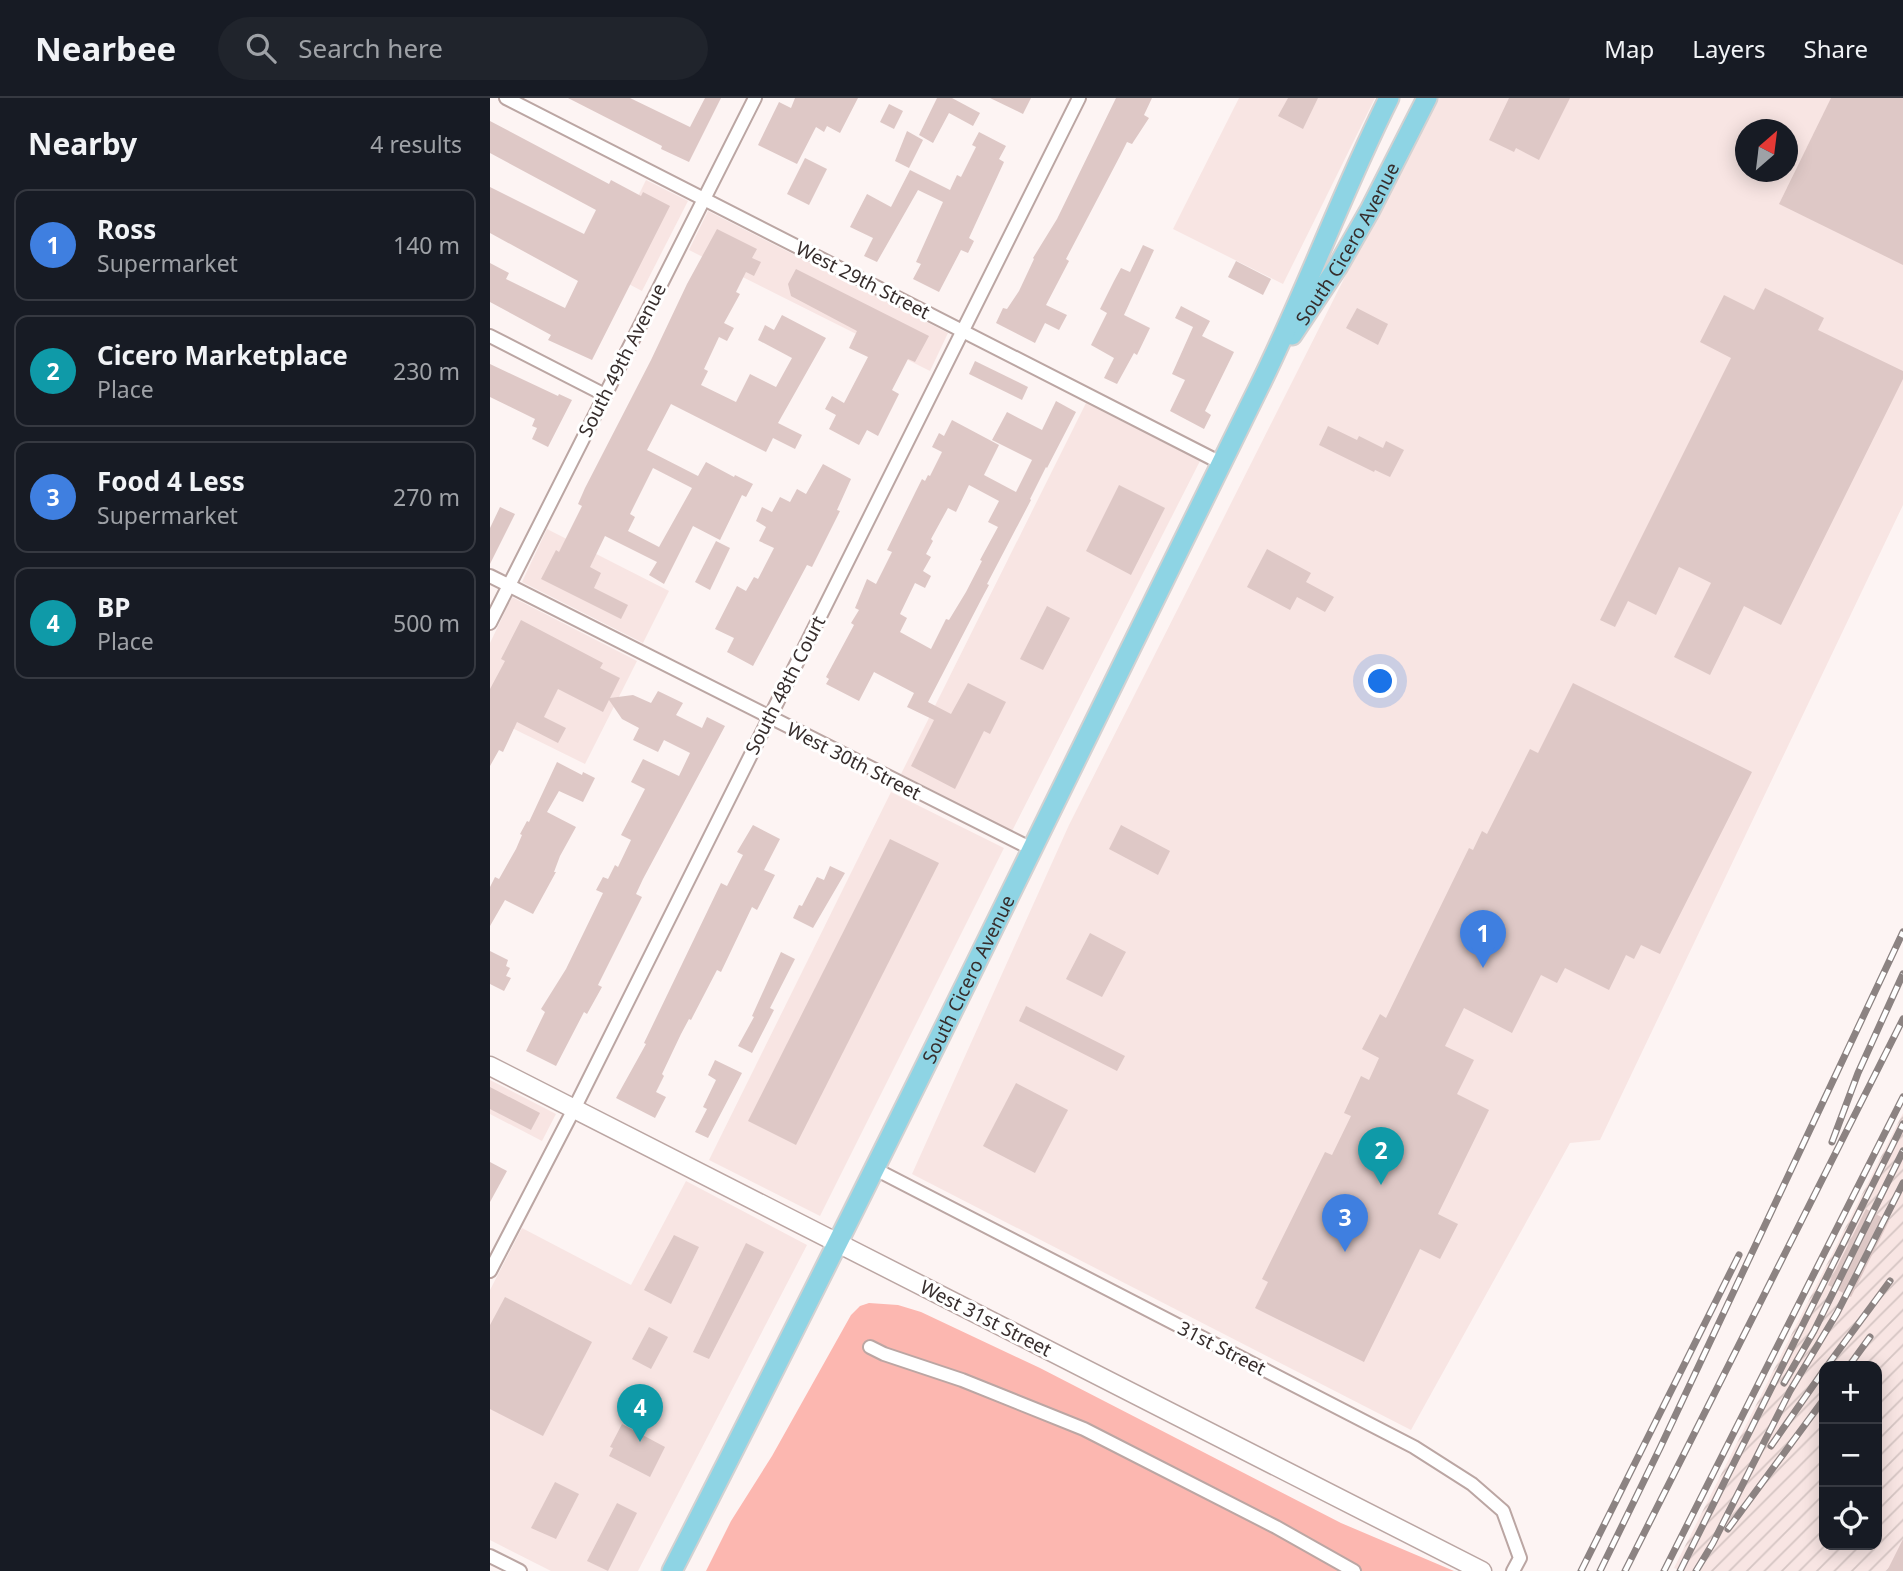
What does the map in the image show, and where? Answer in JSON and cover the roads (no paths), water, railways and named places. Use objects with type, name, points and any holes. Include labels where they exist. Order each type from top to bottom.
[{"type":"main road","name":"South Cicero Avenue","points":[[671,1571],[839,1243],[1260,386],[1356,166],[1389,98]]},
{"type":"main road","name":"South Cicero Avenue","points":[[1260,386],[1338,266],[1427,98]]},
{"type":"main road","name":"West 31st Street","points":[[490,1066],[1482,1571]]},
{"type":"street","name":"West 29th Street","points":[[506,98],[1221,463]]},
{"type":"street","name":"South 49th Avenue","points":[[490,623],[755,98]]},
{"type":"street","name":"South 48th Court","points":[[490,1270],[574,1109],[1079,98]]},
{"type":"street","points":[[490,336],[605,395]]},
{"type":"street","name":"West 30th Street","points":[[490,576],[1032,849]]},
{"type":"street","name":"31st Street","points":[[875,1169],[1414,1447],[1472,1484],[1503,1511],[1520,1558],[1513,1571]]},
{"type":"street","points":[[870,1347],[962,1380],[1084,1429],[1276,1527],[1354,1571]]},
{"type":"street","points":[[490,1556],[515,1569]]},
{"type":"railway","points":[[1600,1571],[1903,932]]},
{"type":"railway","points":[[1832,1142],[1858,1073],[1903,974]]},
{"type":"railway","points":[[1625,1571],[1903,1019]]},
{"type":"railway","points":[[1664,1571],[1903,1097]]},
{"type":"railway","points":[[1680,1571],[1903,1124]]},
{"type":"railway","points":[[1784,1383],[1814,1331],[1903,1151]]},
{"type":"railway","points":[[1696,1571],[1713,1543],[1790,1391],[1837,1313],[1903,1183]]},
{"type":"railway","points":[[1581,1571],[1739,1255]]},
{"type":"railway","points":[[1831,1361],[1890,1281]]},
{"type":"railway","points":[[1853,1361],[1870,1337]]},
{"type":"railway","points":[[1771,1446],[1819,1377]]},
{"type":"railway","points":[[1728,1529],[1819,1406]]},
{"type":"place","name":"Ross","points":[[1483,968]]},
{"type":"place","name":"Cicero Marketplace","points":[[1381,1185]]},
{"type":"place","name":"Food 4 Less","points":[[1345,1252]]},
{"type":"place","name":"BP","points":[[640,1442]]}]
